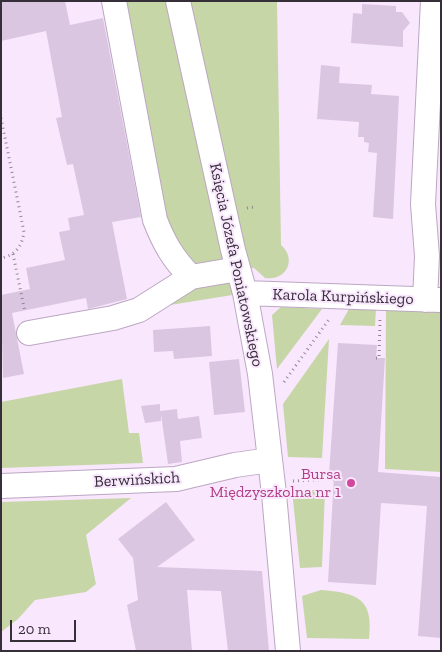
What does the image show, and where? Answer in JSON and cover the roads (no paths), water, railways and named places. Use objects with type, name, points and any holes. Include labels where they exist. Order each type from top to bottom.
[{"type":"street","points":[[114,1],[155,220],[163,242],[175,260],[191,277]]},
{"type":"street","name":"Księcia Józefa Poniatowskiego","points":[[178,1],[245,293],[264,409],[274,494],[288,651]]},
{"type":"street","points":[[433,1],[422,204],[433,300]]},
{"type":"street","points":[[29,333],[113,318],[140,310],[191,277],[238,269]]},
{"type":"street","name":"Karola Kurpińskiego","points":[[245,293],[433,300]]},
{"type":"street","name":"Berwińskich","points":[[1,486],[176,479],[235,465],[270,460]]},
{"type":"place","name":"Bursa Międzyszkolna nr 1","points":[[351,483]]}]
